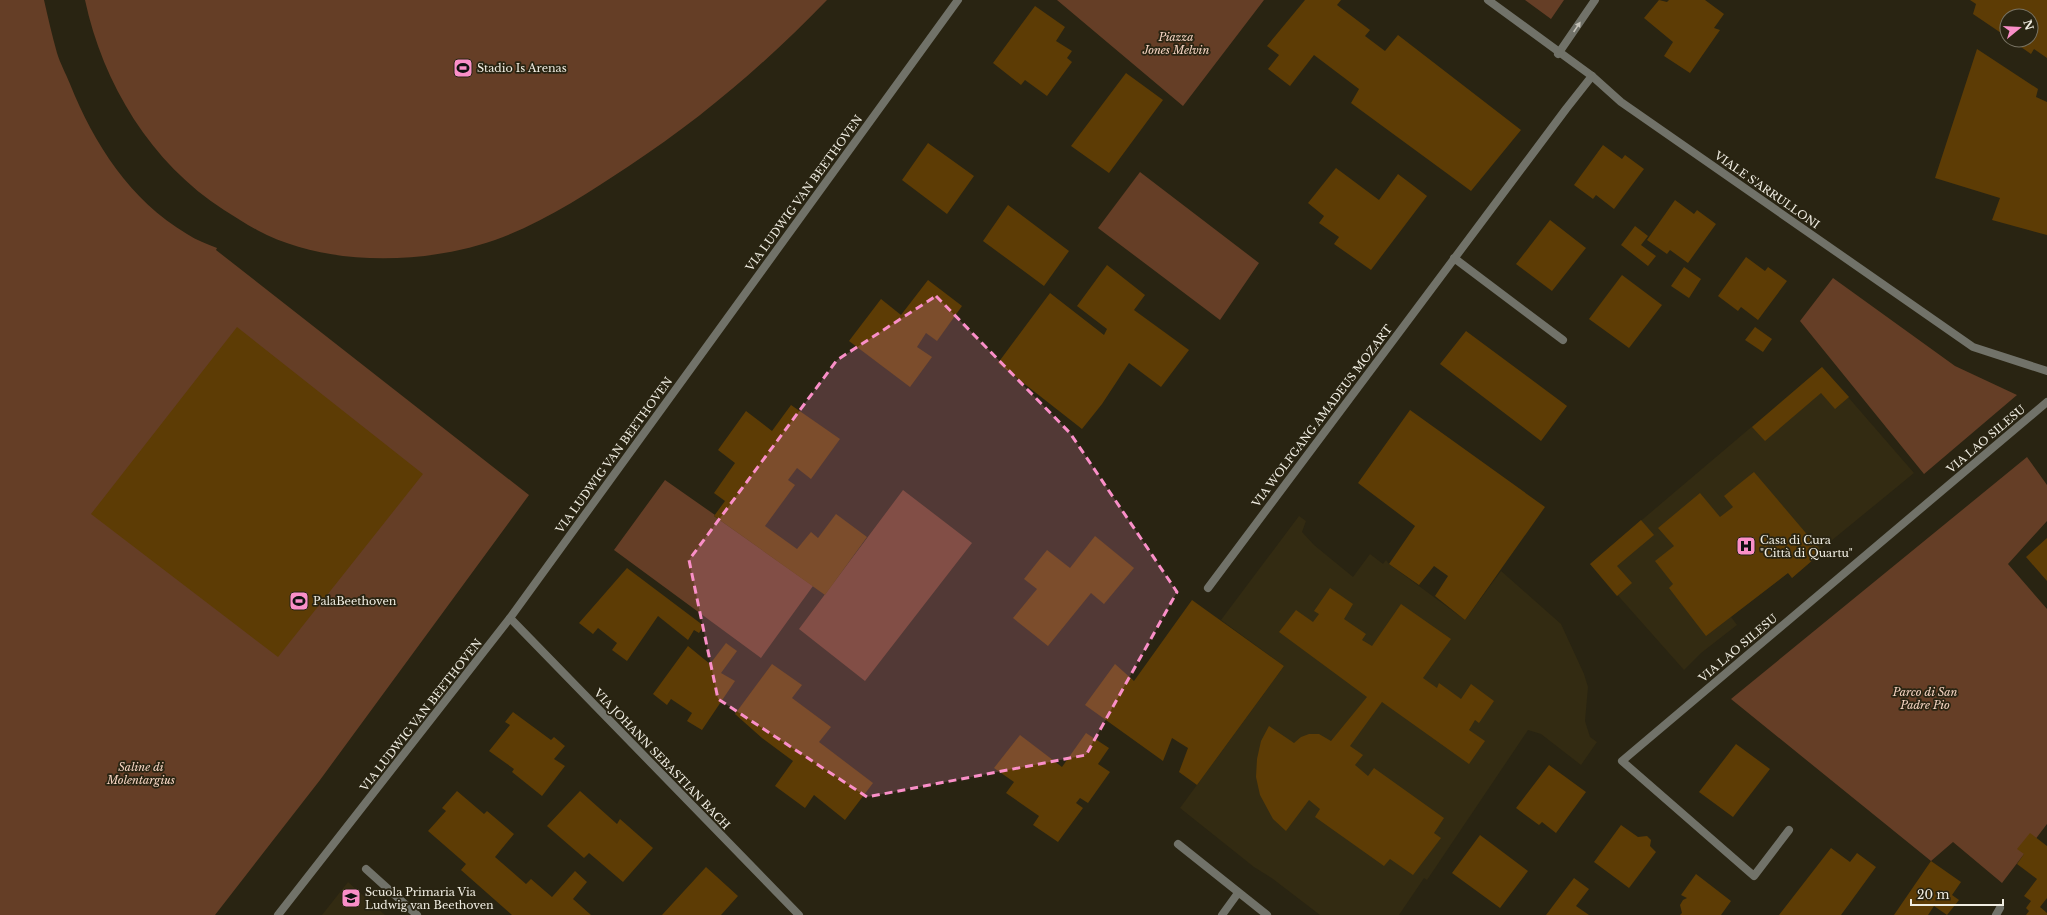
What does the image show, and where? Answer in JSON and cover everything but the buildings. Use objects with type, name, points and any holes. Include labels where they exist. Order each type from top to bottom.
[{"type":"street","name":"VIA LUDWIG VAN BEETHOVEN","points":[[278,915],[510,618],[958,0]]},
{"type":"street","name":"VIALE S'ARRULLONI","points":[[1488,0],[1558,54],[1592,76],[1621,102],[1972,346],[2047,372]]},
{"type":"street","points":[[1558,54],[1595,0]]},
{"type":"street","name":"VIA WOLFGANG AMADEUS MOZART","points":[[1208,588],[1592,76]]},
{"type":"street","points":[[1454,258],[1563,340]]},
{"type":"street","name":"VIA LAO SILESU","points":[[1789,830],[1754,876],[1622,761],[2047,402]]},
{"type":"street","name":"VIA JOHANN SEBASTIAN BACH","points":[[510,618],[789,912],[799,915]]},
{"type":"street","points":[[1178,844],[1238,894],[1267,915]]},
{"type":"street","points":[[366,869],[417,915]]},
{"type":"street","points":[[1222,915],[1238,894]]},
{"type":"highlighted area","points":[[936,296],[1070,433],[1177,592],[1086,755],[867,797],[718,699],[689,560],[837,360]]},
{"type":"shaded area","points":[[1822,367],[1914,473],[1820,550],[1822,552],[1792,578],[1788,573],[1731,617],[1737,625],[1701,653],[1684,670],[1590,564]]},
{"type":"shaded area","points":[[1299,516],[1306,521],[1302,532],[1314,545],[1353,577],[1370,554],[1383,564],[1386,560],[1389,564],[1465,620],[1501,571],[1561,624],[1584,674],[1588,687],[1585,721],[1590,737],[1597,742],[1581,765],[1541,734],[1528,730],[1427,880],[1424,878],[1399,915],[1320,915],[1273,879],[1254,867],[1180,808],[1284,666],[1221,620]]},
{"type":"shaded area","name":"Scuola Primaria Via Ludwig van Beethoven","points":[[348,882],[385,915],[322,915]]},
{"type":"green space","name":"Saline di Molentargius","points":[[0,0],[44,0],[58,57],[90,128],[116,169],[148,205],[187,234],[217,248],[216,250],[529,495],[320,780],[215,915],[0,915]]},
{"type":"green space","points":[[85,0],[827,0],[757,68],[708,109],[656,148],[597,187],[547,217],[495,240],[467,248],[406,258],[375,258],[344,256],[313,251],[284,242],[257,230],[224,210],[198,191],[174,169],[153,145],[134,119],[104,62],[93,31]]},
{"type":"green space","name":"Piazza Jones Melvin","points":[[1057,0],[1264,0],[1183,106]]},
{"type":"green space","points":[[1525,0],[1564,0],[1551,19]]},
{"type":"green space","points":[[1140,172],[1259,263],[1220,320],[1098,228]]},
{"type":"green space","points":[[1833,278],[1955,366],[2017,395],[1924,474],[1800,321]]},
{"type":"green space","name":"Parco di San Padre Pio","points":[[2027,457],[2047,485],[2047,521],[2008,564],[2047,609],[2047,824],[2002,883],[1953,842],[1931,861],[1731,699]]},
{"type":"green space","points":[[665,480],[813,586],[761,658],[614,550]]},
{"type":"green space","points":[[903,490],[972,543],[865,681],[799,629]]},
{"type":"place","name":"Stadio Is Arenas","points":[[463,68]]},
{"type":"place","name":"Casa di Cura \"Città di Quartu\"","points":[[1746,546]]},
{"type":"place","name":"PalaBeethoven","points":[[299,601]]},
{"type":"place","name":"Scuola Primaria Via Ludwig van Beethoven","points":[[351,898]]}]
